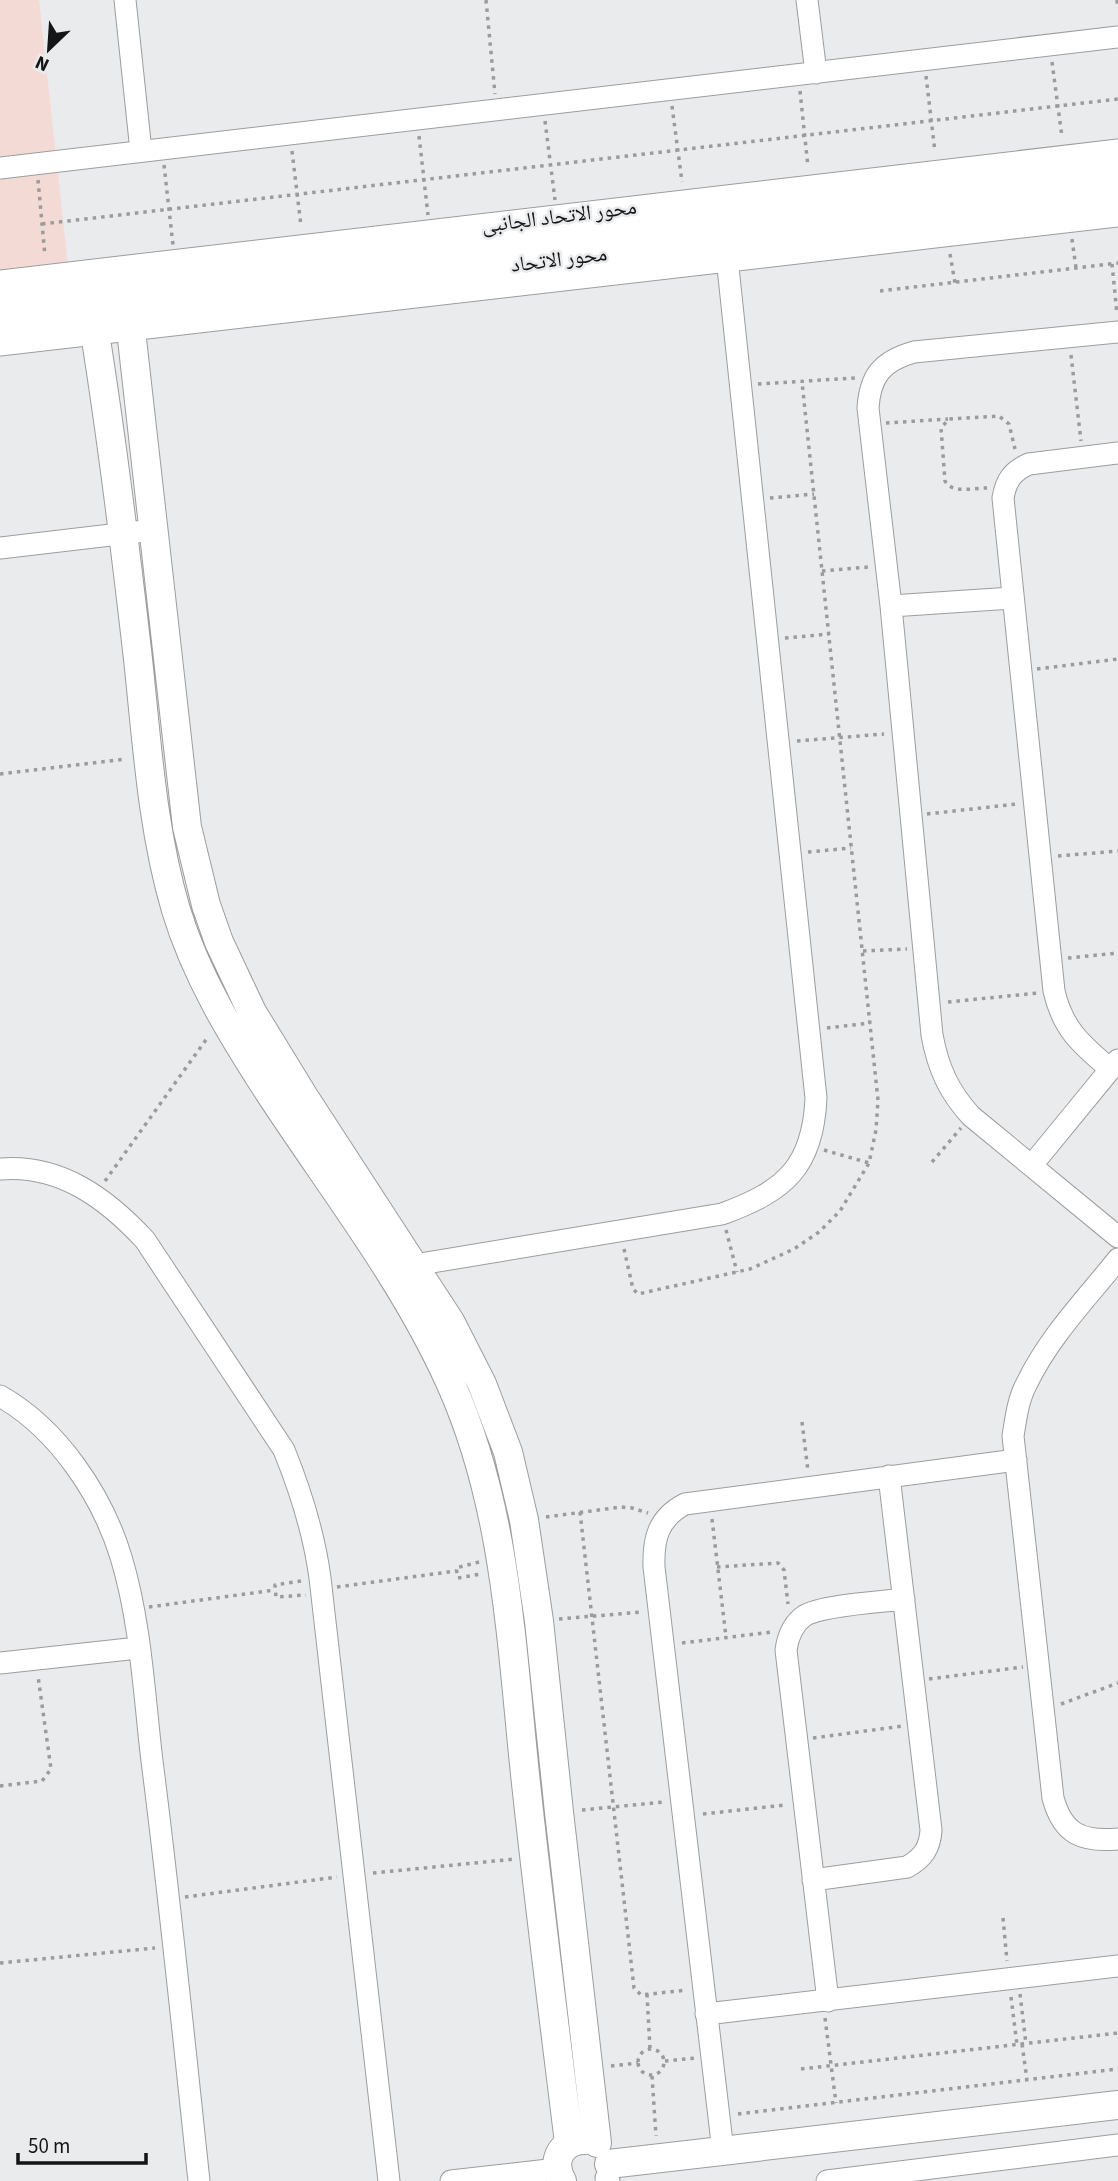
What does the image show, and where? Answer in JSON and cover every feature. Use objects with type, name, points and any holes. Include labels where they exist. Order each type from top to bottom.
[{"type":"street","points":[[125,0],[151,150]]},
{"type":"street","points":[[807,0],[807,74]]},
{"type":"street","points":[[0,168],[1118,37]]},
{"type":"street","name":"محور الاتحاد الجانبى","points":[[0,281],[1118,150]]},
{"type":"street","name":"محور الاتحاد","points":[[128,309],[1118,170]]},
{"type":"street","name":"محور الاتحاد","points":[[0,326],[128,309],[726,250],[1118,194]]},
{"type":"street","points":[[414,1265],[722,1214],[753,1202],[776,1189],[794,1171],[808,1145],[815,1124],[816,1098],[809,1029],[726,250],[948,236],[1118,216]]},
{"type":"street","name":"محور الاتحاد","points":[[0,301],[92,313]]},
{"type":"street","points":[[0,345],[92,313],[128,309],[187,827],[206,905],[235,978],[272,1046],[451,1323],[482,1384],[508,1452],[524,1520],[539,1621],[599,2165]]},
{"type":"street","points":[[92,313],[124,535],[158,836],[178,916],[192,954],[222,1017],[283,1114],[374,1247],[428,1337],[468,1423],[483,1469],[503,1564],[533,1844],[599,2165]]},
{"type":"street","points":[[1118,332],[914,352],[898,356],[885,365],[875,377],[869,392],[870,424],[887,565],[936,1060],[956,1100],[971,1116],[1118,1237]]},
{"type":"street","points":[[1032,1165],[1114,1065],[1076,1039],[1058,1009],[1054,991],[1003,510],[1004,487],[1018,469],[1029,464],[1118,453]]},
{"type":"street","points":[[0,548],[152,530]]},
{"type":"street","points":[[891,606],[1012,598]]},
{"type":"street","points":[[0,1169],[41,1172],[69,1181],[96,1194],[120,1213],[145,1240],[284,1450],[298,1483],[309,1518],[321,1587],[389,2181]]},
{"type":"street","points":[[1118,1259],[1054,1340],[1026,1384],[1017,1409],[1013,1436],[1057,1813],[1065,1826],[1077,1835],[1092,1840],[1118,1839]]},
{"type":"street","points":[[0,1396],[33,1420],[56,1442],[93,1495],[108,1523],[121,1557],[133,1609],[138,1647],[199,2181]]},
{"type":"street","points":[[723,2151],[659,1610],[653,1551],[657,1531],[668,1514],[685,1504],[1016,1460]]},
{"type":"street","points":[[813,1880],[907,1867],[918,1861],[931,1841],[889,1476]]},
{"type":"street","points":[[825,2001],[786,1650],[792,1630],[798,1622],[815,1611],[904,1599]]},
{"type":"street","points":[[0,1663],[138,1647]]},
{"type":"street","points":[[706,2014],[1118,1966]]},
{"type":"street","points":[[451,2181],[559,2175],[558,2157],[599,2165],[1118,2105]]},
{"type":"street","points":[[827,2181],[1118,2145]]},
{"type":"path","points":[[486,0],[497,110]]},
{"type":"path","points":[[1117,0],[1118,8]]},
{"type":"path","points":[[1049,46],[1064,157]]},
{"type":"path","points":[[924,60],[937,172]]},
{"type":"path","points":[[807,74],[804,135],[810,186]]},
{"type":"path","points":[[670,90],[684,201]]},
{"type":"path","points":[[42,224],[1118,99]]},
{"type":"path","points":[[543,104],[557,216]]},
{"type":"path","points":[[417,119],[430,231]]},
{"type":"path","points":[[290,134],[303,246]]},
{"type":"path","points":[[151,150],[169,210],[175,261]]},
{"type":"path","points":[[37,164],[47,276]]},
{"type":"path","points":[[1070,221],[1076,268]]},
{"type":"path","points":[[948,236],[954,283]]},
{"type":"path","points":[[880,292],[1118,263]]},
{"type":"path","points":[[1112,264],[1118,326]]},
{"type":"path","points":[[1069,337],[1083,457]]},
{"type":"path","points":[[741,386],[875,377]]},
{"type":"path","points":[[870,424],[999,416],[1009,424],[1018,469]]},
{"type":"path","points":[[949,419],[941,428],[944,481],[947,486],[953,489],[1004,487]]},
{"type":"path","points":[[753,500],[814,494]]},
{"type":"path","points":[[822,570],[887,565]]},
{"type":"path","points":[[768,640],[829,634]]},
{"type":"path","points":[[1020,671],[1118,659]]},
{"type":"path","points":[[779,743],[903,733]]},
{"type":"path","points":[[0,774],[149,756]]},
{"type":"path","points":[[911,815],[1033,802]]},
{"type":"path","points":[[790,854],[851,848]]},
{"type":"path","points":[[1039,858],[1118,851]]},
{"type":"path","points":[[862,951],[923,948]]},
{"type":"path","points":[[1049,960],[1118,953]]},
{"type":"path","points":[[929,1004],[1054,991]]},
{"type":"path","points":[[96,1194],[222,1017]]},
{"type":"path","points":[[809,1029],[870,1023]]},
{"type":"path","points":[[932,1162],[971,1116]]},
{"type":"path","points":[[808,1145],[869,1163]]},
{"type":"path","points":[[722,1214],[737,1272]]},
{"type":"path","points":[[802,1422],[810,1486]]},
{"type":"path","points":[[709,1500],[726,1637]]},
{"type":"path","points":[[524,1520],[632,1508],[643,1510],[661,1523]]},
{"type":"path","points":[[580,1512],[634,1988],[636,1992],[646,1994],[703,1988]]},
{"type":"path","points":[[663,1645],[792,1630],[784,1570],[781,1566],[773,1562],[717,1567]]},
{"type":"path","points":[[503,1564],[460,1578],[457,1577],[457,1566],[503,1564]]},
{"type":"path","points":[[321,1587],[277,1584],[276,1597],[321,1587],[456,1571]]},
{"type":"path","points":[[133,1609],[275,1590]]},
{"type":"path","points":[[539,1621],[659,1610]]},
{"type":"path","points":[[0,1786],[42,1781],[51,1769],[35,1659]]},
{"type":"path","points":[[914,1681],[1038,1665]]},
{"type":"path","points":[[1044,1710],[1118,1683]]},
{"type":"path","points":[[797,1740],[919,1724]]},
{"type":"path","points":[[559,1812],[614,1807],[682,1808],[804,1802]]},
{"type":"path","points":[[0,1963],[174,1946]]},
{"type":"path","points":[[1018,1978],[1027,2080]]},
{"type":"path","points":[[646,1994],[650,2049]]},
{"type":"path","points":[[825,2001],[836,2103]]},
{"type":"path","points":[[801,2069],[1118,2033]]},
{"type":"path","points":[[650,2049],[659,2052],[664,2061],[661,2071],[652,2076],[643,2072],[638,2063],[641,2054],[650,2049]]},
{"type":"path","points":[[664,2061],[712,2057]]},
{"type":"path","points":[[588,2068],[638,2063]]},
{"type":"path","points":[[719,2116],[1118,2069]]},
{"type":"path","points":[[652,2076],[657,2159]]},
{"type":"shaded area","points":[[0,0],[39,0],[72,303],[0,312]]}]
